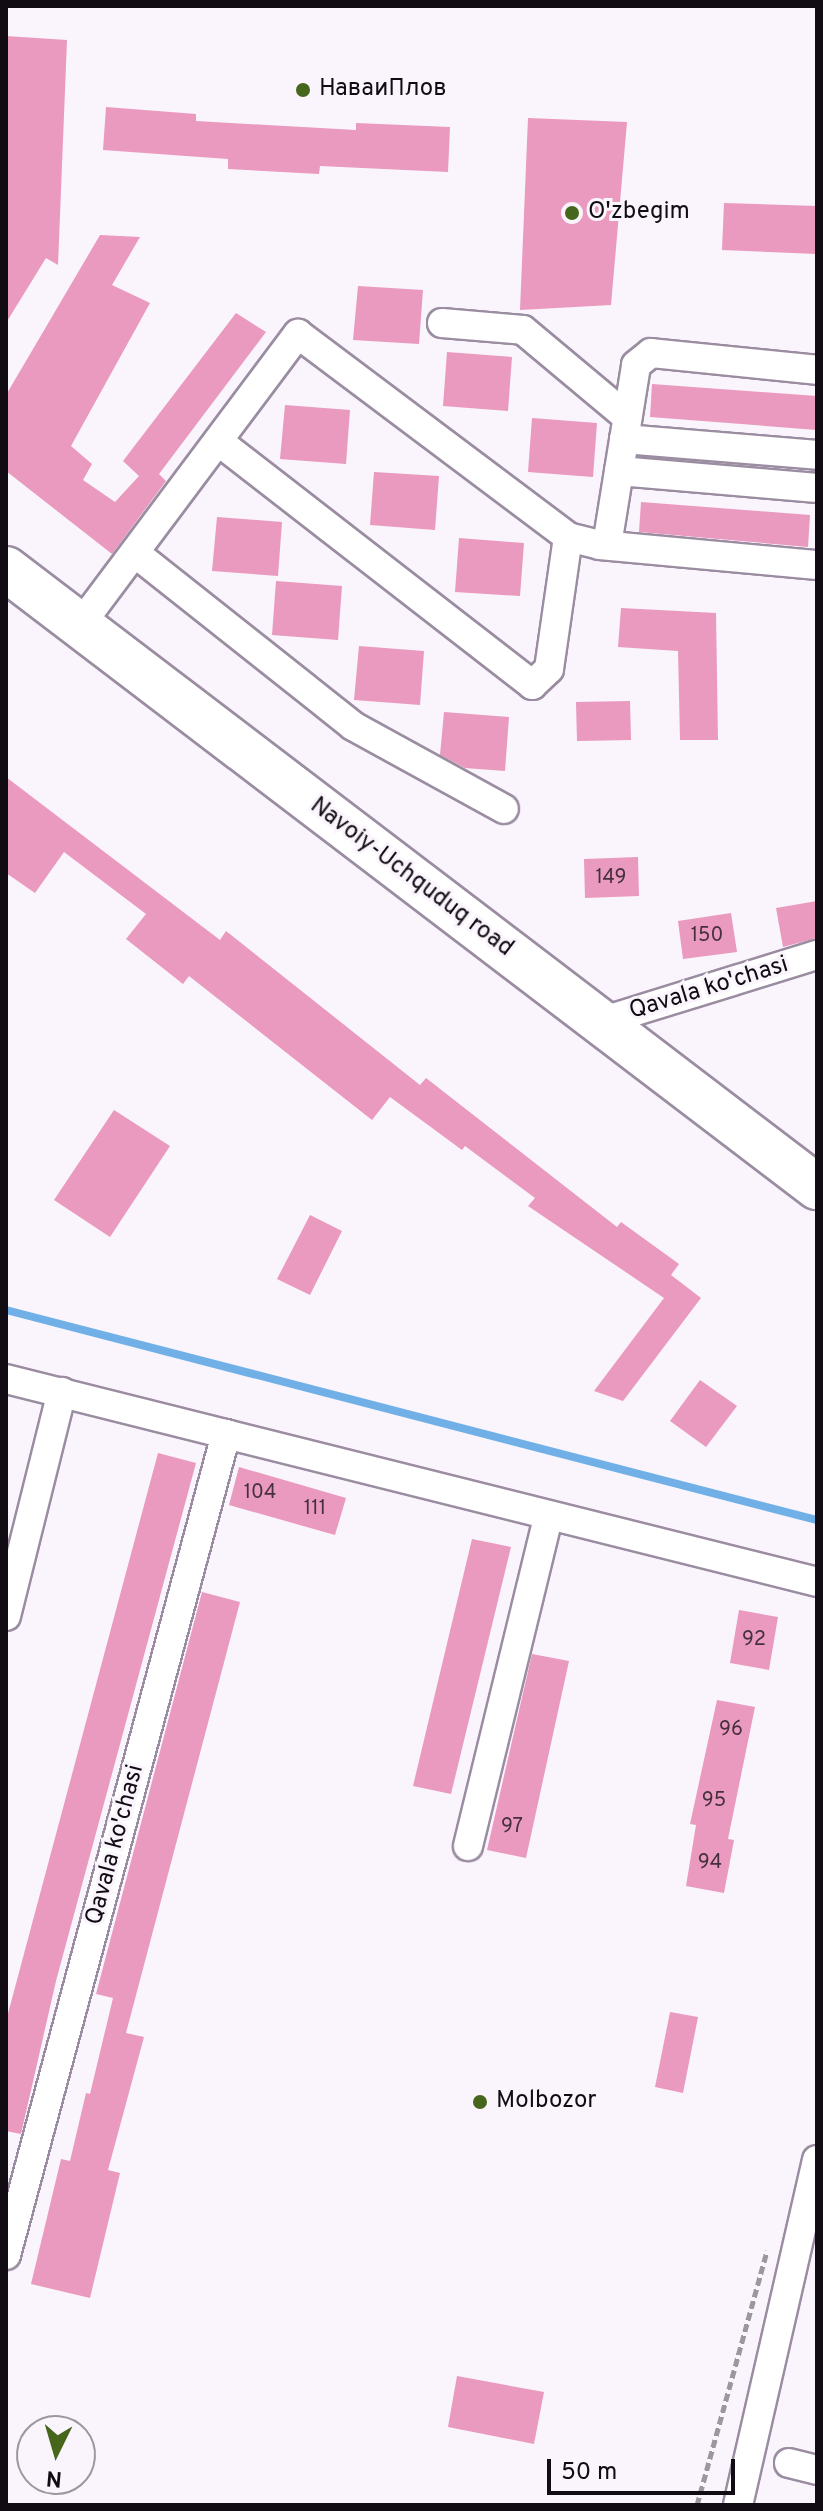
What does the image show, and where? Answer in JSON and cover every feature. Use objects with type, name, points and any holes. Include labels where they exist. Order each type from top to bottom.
[{"type":"highway","name":"Navoiy-Uchquduq road","points":[[6,569],[817,1187]]},
{"type":"street","points":[[442,323],[523,330],[626,428],[817,455]]},
{"type":"street","points":[[80,625],[298,334],[568,537],[607,545],[817,565]]},
{"type":"street","points":[[607,545],[636,365],[651,353],[817,370]]},
{"type":"street","points":[[218,441],[532,685],[549,669],[568,537]]},
{"type":"street","points":[[619,471],[817,488]]},
{"type":"street","points":[[135,553],[353,726],[504,809]]},
{"type":"street","name":"Qavala ko'chasi","points":[[600,1022],[817,955]]},
{"type":"street","points":[[6,1379],[817,1582]]},
{"type":"street","points":[[6,1616],[62,1392]]},
{"type":"street","name":"Qavala ko'chasi","points":[[6,2255],[226,1434]]},
{"type":"street","points":[[468,1846],[548,1517]]},
{"type":"street","points":[[738,2505],[817,2160]]},
{"type":"street","points":[[789,2463],[817,2470]]},
{"type":"path","points":[[697,2505],[768,2244]]},
{"type":"building","points":[[6,36],[67,40],[58,265],[46,258],[6,323]]},
{"type":"building","points":[[106,107],[196,114],[196,121],[356,130],[356,123],[450,127],[448,172],[320,166],[319,174],[228,169],[228,159],[103,150]]},
{"type":"building","name":"O'zbegim","points":[[528,118],[627,122],[611,305],[520,310]]},
{"type":"building","points":[[724,203],[817,206],[817,254],[722,250]]},
{"type":"building","points":[[100,235],[140,237],[112,285],[150,303],[71,446],[92,464],[83,480],[115,502],[139,476],[123,461],[236,313],[266,332],[159,474],[166,481],[112,554],[6,471],[6,395]]},
{"type":"building","points":[[358,286],[423,290],[419,344],[353,340]]},
{"type":"building","points":[[447,352],[512,357],[508,411],[443,406]]},
{"type":"building","points":[[652,384],[817,396],[817,430],[650,417]]},
{"type":"building","points":[[285,405],[350,410],[346,464],[280,459]]},
{"type":"building","points":[[532,418],[597,423],[593,477],[528,472]]},
{"type":"building","points":[[374,472],[439,476],[435,530],[370,525]]},
{"type":"building","points":[[641,502],[810,515],[808,547],[639,532]]},
{"type":"building","points":[[217,517],[282,522],[278,576],[212,571]]},
{"type":"building","points":[[459,538],[524,543],[520,596],[455,592]]},
{"type":"building","points":[[276,581],[342,586],[338,640],[272,635]]},
{"type":"building","points":[[621,608],[716,613],[718,740],[680,740],[678,651],[618,647]]},
{"type":"building","points":[[359,646],[424,651],[420,705],[354,700]]},
{"type":"building","points":[[630,701],[631,740],[577,741],[576,702]]},
{"type":"building","points":[[444,712],[509,717],[505,771],[465,768],[440,755]]},
{"type":"building","points":[[6,777],[220,940],[226,931],[420,1085],[426,1078],[617,1227],[621,1222],[679,1264],[671,1275],[701,1298],[623,1401],[594,1391],[664,1298],[528,1206],[535,1198],[465,1146],[462,1150],[390,1097],[372,1120],[189,976],[183,984],[126,939],[146,914],[64,852],[35,893],[6,873]]},
{"type":"building","points":[[638,857],[639,896],[585,898],[584,859]]},
{"type":"building","points":[[817,901],[817,938],[783,947],[776,908]]},
{"type":"building","points":[[731,913],[737,952],[683,959],[678,921]]},
{"type":"building","points":[[114,1110],[170,1146],[110,1237],[54,1200]]},
{"type":"building","points":[[310,1215],[342,1231],[310,1295],[277,1279]]},
{"type":"building","points":[[700,1380],[737,1406],[706,1447],[670,1421]]},
{"type":"building","points":[[158,1453],[196,1463],[56,1981],[21,2134],[6,2131],[6,2021]]},
{"type":"building","points":[[239,1467],[346,1498],[335,1535],[229,1505]]},
{"type":"building","points":[[472,1539],[511,1547],[451,1794],[413,1786]]},
{"type":"building","points":[[202,1592],[240,1602],[126,2033],[144,2037],[108,2170],[120,2173],[90,2298],[31,2284],[61,2159],[70,2161],[86,2093],[90,2094],[113,1998],[96,1994]]},
{"type":"building","points":[[739,1610],[778,1617],[769,1670],[730,1663]]},
{"type":"building","points":[[532,1654],[569,1661],[526,1858],[487,1850]]},
{"type":"building","points":[[717,1700],[755,1707],[728,1839],[734,1840],[724,1893],[686,1886],[696,1825],[690,1824]]},
{"type":"building","points":[[670,2012],[698,2017],[683,2093],[655,2087]]},
{"type":"building","points":[[457,2376],[544,2392],[534,2444],[448,2427]]},
{"type":"waterway","points":[[6,1310],[817,1520]]},
{"type":"place","name":"НаваиПлов","points":[[303,90]]},
{"type":"place","name":"O'zbegim","points":[[572,213]]},
{"type":"place","name":"Molbozor","points":[[480,2102]]}]
